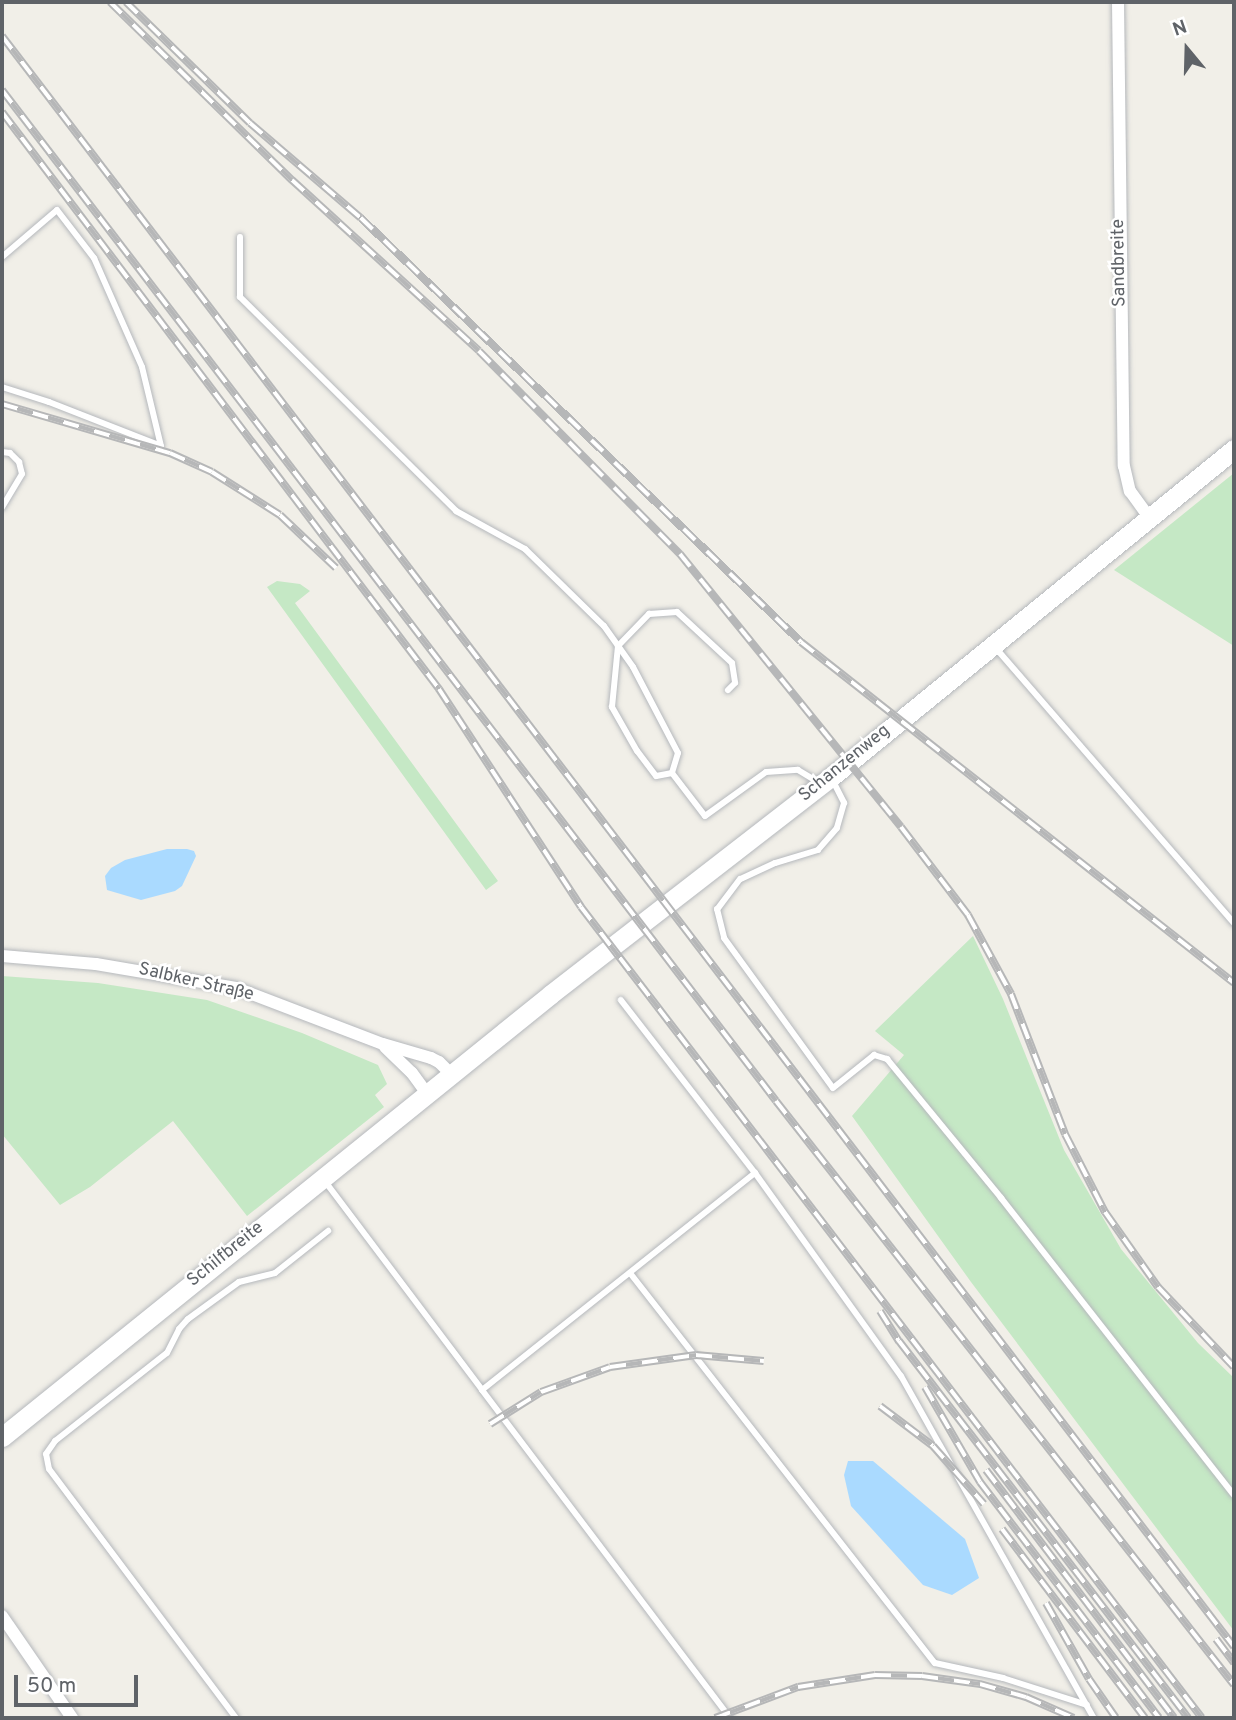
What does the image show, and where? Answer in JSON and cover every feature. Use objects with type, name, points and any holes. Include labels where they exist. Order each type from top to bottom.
[{"type":"main road","name":"Schanzenweg","points":[[451,1074],[826,781],[1234,449]]},
{"type":"main road","name":"Schilfbreite","points":[[2,1437],[451,1074]]},
{"type":"street","name":"Sandbreite","points":[[1118,2],[1124,466],[1130,491],[1149,517]]},
{"type":"street","name":"Salbker Straße","points":[[2,956],[96,964],[236,988],[383,1044],[439,1062],[451,1074]]},
{"type":"street","name":"Salbker Straße","points":[[383,1044],[412,1073],[427,1094]]},
{"type":"street","points":[[2,1616],[72,1718]]},
{"type":"lane","points":[[2,257],[57,210],[94,258],[142,367],[162,446],[49,402],[2,387]]},
{"type":"lane","points":[[240,237],[240,297],[456,511],[525,549],[604,626],[633,667],[678,753],[672,773]]},
{"type":"lane","points":[[2,452],[10,453],[19,462],[22,474],[2,507]]},
{"type":"lane","points":[[672,773],[656,776],[636,751],[612,707],[618,646],[649,614],[677,612],[732,663],[735,683],[727,690]]},
{"type":"lane","points":[[993,644],[1234,923]]},
{"type":"lane","points":[[672,773],[705,816],[766,772],[798,770],[826,781],[844,803],[837,828],[818,850],[775,863],[740,878],[717,909],[724,938],[834,1088],[874,1055],[887,1059],[1018,1218],[1234,1495]]},
{"type":"lane","points":[[621,1000],[755,1173],[901,1376],[1094,1718]]},
{"type":"lane","points":[[482,1390],[755,1173]]},
{"type":"lane","points":[[323,1178],[730,1718]]},
{"type":"lane","points":[[236,1718],[50,1469],[46,1454],[55,1441],[167,1353],[179,1329],[188,1320],[239,1282],[275,1273],[328,1231]]},
{"type":"lane","points":[[630,1273],[935,1663],[1028,1685],[1087,1705]]},
{"type":"green space","points":[[1234,473],[1234,646],[1114,570]]},
{"type":"green space","points":[[277,581],[300,584],[310,591],[295,603],[498,881],[486,890],[267,587]]},
{"type":"green space","points":[[973,936],[1003,999],[1064,1150],[1121,1249],[1198,1343],[1234,1378],[1234,1631],[971,1282],[852,1116],[904,1055],[875,1031]]},
{"type":"green space","points":[[2,976],[98,983],[207,1000],[302,1033],[378,1065],[387,1084],[375,1095],[384,1107],[247,1216],[173,1121],[90,1187],[60,1205],[2,1134]]},
{"type":"water","points":[[167,849],[187,849],[194,851],[196,856],[182,886],[175,891],[141,900],[107,890],[105,876],[111,868],[125,860]]},
{"type":"water","points":[[848,1461],[873,1461],[965,1539],[979,1578],[952,1595],[923,1585],[851,1506],[844,1475]]},
{"type":"railway","points":[[110,2],[292,180],[479,351],[680,554],[901,827],[968,915],[1011,994],[1065,1134],[1105,1212],[1158,1287],[1234,1367]]},
{"type":"railway","points":[[126,2],[250,123],[361,218],[801,642],[1234,983]]},
{"type":"railway","points":[[2,36],[1234,1647]]},
{"type":"railway","points":[[2,90],[776,1101],[1234,1685]]},
{"type":"railway","points":[[2,112],[439,689],[581,907],[1202,1718]]},
{"type":"railway","points":[[2,404],[170,453],[212,472],[280,515],[336,568]]},
{"type":"railway","points":[[880,1311],[899,1341],[1188,1718]]},
{"type":"railway","points":[[490,1424],[541,1392],[610,1367],[696,1355],[764,1361]]},
{"type":"railway","points":[[925,1387],[980,1482],[1159,1718]]},
{"type":"railway","points":[[880,1406],[933,1446],[984,1504]]},
{"type":"railway","points":[[986,1470],[1174,1718]]},
{"type":"railway","points":[[1002,1529],[1145,1718]]},
{"type":"railway","points":[[1046,1603],[1089,1679],[1116,1718]]},
{"type":"railway","points":[[1216,1639],[1234,1663]]},
{"type":"railway","points":[[715,1718],[798,1687],[875,1675],[922,1676],[980,1684],[1026,1697],[1074,1718]]}]
